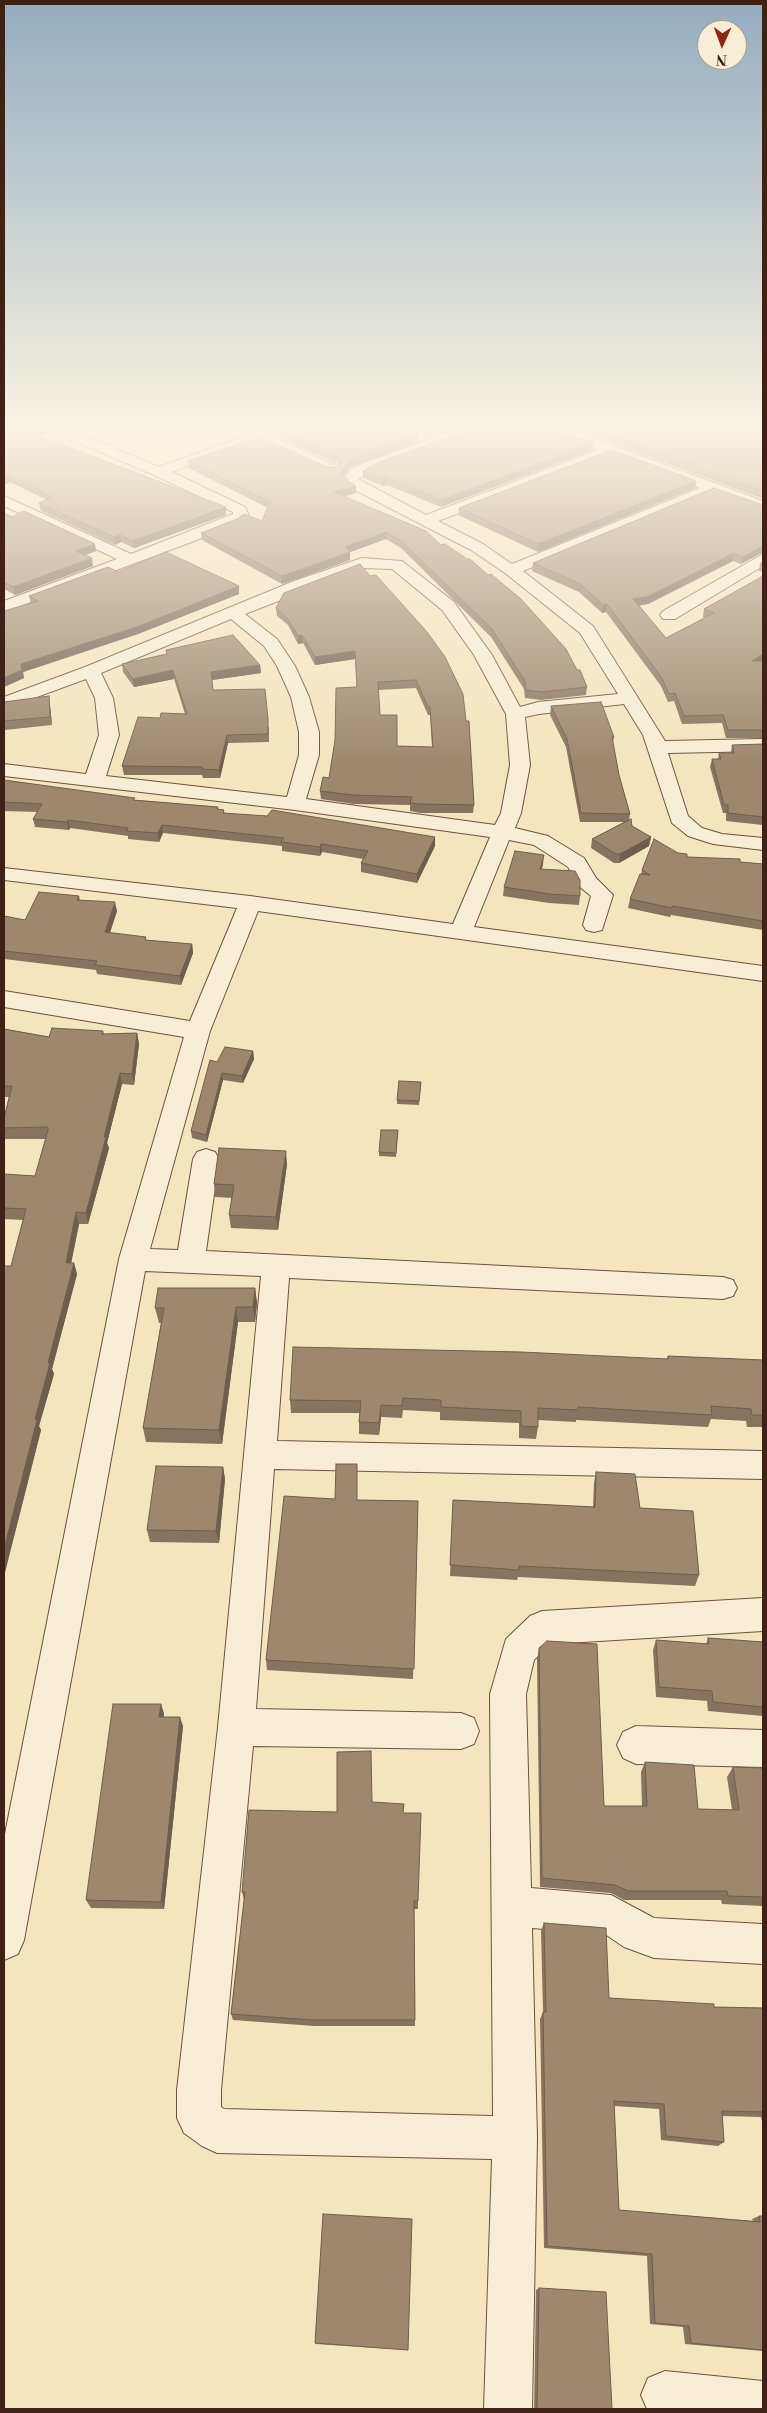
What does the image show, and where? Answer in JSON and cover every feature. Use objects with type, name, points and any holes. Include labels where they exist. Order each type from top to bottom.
[{"type":"street","points":[[88,540],[131,560]]},
{"type":"street","points":[[4,608],[185,540]]},
{"type":"street","points":[[462,540],[477,547],[511,570],[587,630],[659,747],[679,819],[695,832],[720,840],[763,844]]},
{"type":"street","points":[[511,570],[586,540]]},
{"type":"street","points":[[668,615],[763,559]]},
{"type":"street","points":[[4,703],[234,613],[300,585],[362,563],[396,564],[448,606],[483,655],[515,714],[520,764],[511,813],[501,832],[462,933]]},
{"type":"street","points":[[234,613],[271,643],[286,666],[300,697],[309,732],[309,755],[295,804]]},
{"type":"street","points":[[90,670],[104,698],[109,719],[109,734],[94,781]]},
{"type":"street","points":[[515,714],[538,708],[630,698]]},
{"type":"street","points":[[659,747],[763,745]]},
{"type":"street","points":[[4,770],[295,804],[501,832],[541,840],[576,863],[588,882],[602,896],[594,925]]},
{"type":"street","points":[[4,874],[250,903],[763,974]]},
{"type":"street","points":[[4,1940],[133,1259],[198,1031],[250,903]]},
{"type":"street","points":[[4,999],[198,1031]]},
{"type":"street","points":[[190,1261],[206,1158]]},
{"type":"street","points":[[133,1259],[723,1288]]},
{"type":"street","points":[[276,1267],[236,1727],[199,2090],[199,2118],[218,2132],[515,2138]]},
{"type":"street","points":[[260,1455],[763,1466]]},
{"type":"street","points":[[508,2409],[515,2138],[508,1694],[518,1651],[542,1628],[763,1614]]},
{"type":"street","points":[[236,1727],[461,1731]]},
{"type":"street","points":[[636,1745],[763,1749]]},
{"type":"street","points":[[511,1906],[611,1915],[638,1933],[654,1938],[763,1944]]},
{"type":"street","points":[[665,2395],[763,2405]]},
{"type":"building","points":[[4,540],[86,540],[95,544],[76,551],[92,558],[13,587],[4,582]]},
{"type":"building","points":[[213,540],[365,540],[345,547],[350,552],[282,576]]},
{"type":"building","points":[[399,540],[435,540],[441,545],[445,544],[467,559],[470,559],[488,575],[491,574],[521,599],[566,649],[577,670],[580,670],[587,687],[542,692],[526,690],[525,681],[492,629]]},
{"type":"building","points":[[528,540],[549,540],[538,544]]},
{"type":"building","points":[[589,540],[763,540],[763,546],[743,557],[734,553],[649,596],[633,599],[666,638],[714,613],[704,609],[763,576],[763,654],[752,661],[763,661],[763,730],[728,730],[723,715],[684,716],[675,693],[669,694],[662,678],[607,604],[603,605],[580,584],[533,563]]},
{"type":"building","points":[[166,552],[239,586],[137,627],[21,664],[22,670],[4,678],[4,611],[38,601],[29,596],[108,567],[118,572]]},
{"type":"building","points":[[360,564],[370,576],[376,575],[427,632],[445,657],[463,694],[466,721],[469,721],[474,805],[420,804],[410,803],[412,797],[353,795],[320,791],[323,777],[329,778],[335,740],[336,688],[357,687],[355,651],[315,657],[302,635],[298,636],[287,618],[276,608],[284,593]],"holes":[[[416,680],[428,707],[430,707],[433,747],[397,746],[397,715],[380,715],[378,682]]]},
{"type":"building","points":[[233,635],[260,665],[211,672],[213,690],[265,689],[268,734],[227,735],[219,770],[202,769],[202,767],[122,766],[138,717],[160,718],[161,713],[187,714],[173,670],[133,679],[122,664],[167,654],[166,650]]},
{"type":"building","points":[[49,696],[50,717],[4,721],[4,702]]},
{"type":"building","points":[[601,702],[614,737],[612,737],[619,775],[630,814],[581,813],[567,739],[551,706]]},
{"type":"building","points":[[763,744],[763,817],[728,813],[728,805],[724,805],[712,759],[721,759],[719,753],[734,753],[732,745]]},
{"type":"building","points":[[4,780],[135,798],[133,800],[218,807],[217,809],[224,810],[223,813],[267,816],[272,810],[435,837],[417,874],[361,863],[368,851],[321,844],[320,847],[281,842],[284,838],[162,825],[158,833],[127,831],[128,828],[68,820],[67,822],[33,819],[42,804],[4,802]]},
{"type":"building","points":[[631,819],[632,826],[651,837],[620,854],[616,854],[592,839]]},
{"type":"building","points":[[654,839],[678,853],[687,854],[687,857],[740,859],[740,862],[763,864],[763,921],[672,906],[672,908],[630,899],[640,874],[650,875],[642,870]]},
{"type":"building","points":[[515,851],[544,855],[540,869],[575,871],[580,880],[580,896],[550,894],[504,887]]},
{"type":"building","points":[[39,892],[79,896],[77,900],[115,902],[105,932],[146,937],[145,940],[192,944],[180,976],[95,965],[97,961],[4,951],[4,916],[25,920]]},
{"type":"building","points":[[52,1028],[103,1031],[102,1034],[137,1033],[132,1074],[120,1073],[86,1213],[76,1212],[66,1263],[74,1263],[4,1549],[4,1266],[11,1266],[26,1209],[4,1208],[4,1174],[35,1176],[48,1127],[4,1128],[4,1118],[12,1086],[4,1086],[4,1029],[49,1037]]},
{"type":"building","points":[[225,1047],[253,1051],[242,1076],[222,1073],[206,1135],[191,1131],[210,1060],[217,1062]]},
{"type":"building","points":[[399,1081],[421,1082],[419,1101],[397,1100]]},
{"type":"building","points":[[381,1130],[398,1130],[396,1153],[379,1152]]},
{"type":"building","points":[[219,1148],[286,1151],[276,1217],[229,1215],[234,1185],[214,1184]]},
{"type":"building","points":[[158,1288],[255,1288],[253,1307],[236,1307],[219,1430],[143,1428],[164,1308],[155,1308]]},
{"type":"building","points":[[293,1347],[521,1352],[668,1359],[668,1356],[763,1360],[763,1415],[752,1415],[751,1409],[711,1406],[712,1415],[578,1407],[578,1410],[538,1408],[538,1427],[521,1426],[521,1411],[441,1407],[441,1400],[403,1398],[402,1406],[381,1405],[379,1423],[359,1422],[361,1401],[290,1400]]},
{"type":"building","points":[[336,1464],[357,1464],[357,1500],[418,1501],[414,1669],[266,1660],[284,1496],[335,1499]]},
{"type":"building","points":[[156,1466],[223,1467],[216,1531],[147,1530]]},
{"type":"building","points":[[596,1472],[635,1474],[640,1508],[693,1511],[699,1575],[519,1566],[519,1570],[450,1565],[453,1500],[595,1507]]},
{"type":"building","points":[[708,1638],[763,1642],[763,1707],[713,1702],[712,1691],[659,1687],[656,1640],[709,1644]]},
{"type":"building","points":[[547,1641],[597,1644],[604,1806],[647,1806],[645,1762],[694,1765],[698,1809],[739,1810],[733,1767],[763,1768],[763,1897],[728,1896],[727,1891],[628,1891],[615,1885],[542,1878],[539,1648]]},
{"type":"building","points":[[113,1704],[161,1704],[159,1717],[180,1717],[161,1902],[86,1900]]},
{"type":"building","points":[[371,1751],[372,1802],[404,1804],[403,1813],[421,1813],[418,1901],[414,1901],[415,2020],[312,2020],[231,2014],[245,1892],[242,1892],[249,1810],[337,1812],[337,1752]]},
{"type":"building","points":[[544,1923],[606,1928],[609,1998],[714,2004],[714,2007],[763,2008],[763,2112],[722,2111],[724,2142],[666,2136],[664,2104],[614,2101],[619,2210],[760,2222],[759,2216],[763,2216],[763,2350],[691,2343],[689,2326],[655,2323],[652,2254],[547,2246],[543,2012],[546,2012]]},
{"type":"building","points":[[323,2214],[412,2219],[408,2350],[315,2343]]},
{"type":"building","points":[[539,2288],[606,2292],[612,2409],[537,2409]]}]
